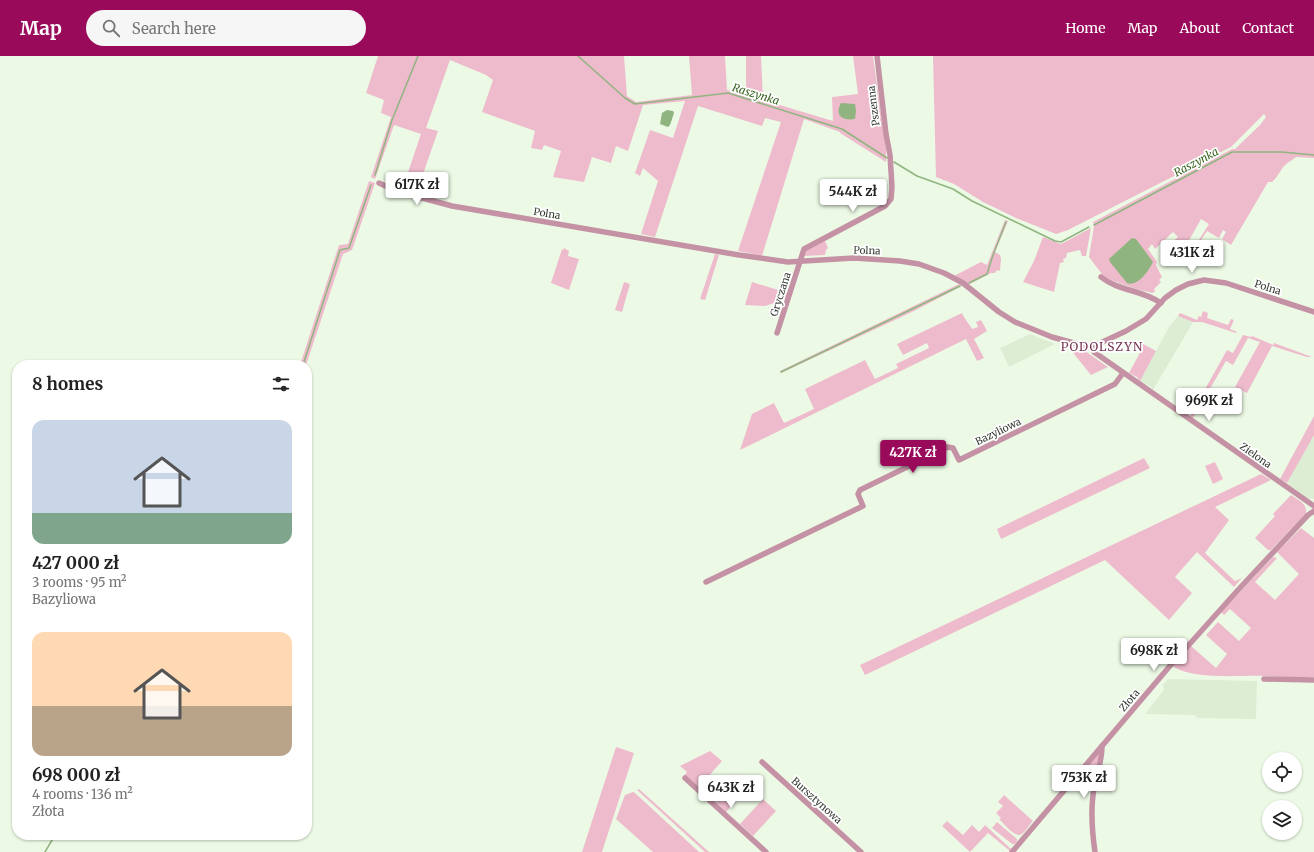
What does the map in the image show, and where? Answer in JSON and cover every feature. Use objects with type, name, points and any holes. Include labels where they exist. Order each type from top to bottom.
[{"type":"street","name":"Pszenna","points":[[800,261],[803,250],[807,247],[856,222],[888,203],[891,199],[892,187],[890,154],[885,127],[877,56]]},
{"type":"street","name":"Polna","points":[[379,183],[396,191],[452,206],[739,255],[788,262],[872,259],[900,261],[924,266],[944,273],[963,283],[999,312],[1015,322],[1052,338],[1092,348],[1146,319],[1176,290],[1188,284],[1201,281],[1210,280],[1255,292],[1314,312]]},
{"type":"street","name":"Gryczana","points":[[777,333],[800,261]]},
{"type":"street","points":[[1101,277],[1113,284],[1153,297],[1161,303]]},
{"type":"street","name":"Zielona","points":[[1092,348],[1094,352],[1123,373],[1314,506]]},
{"type":"street","name":"Bazyliowa","points":[[706,582],[863,506],[858,494],[860,490],[948,447],[954,448],[959,460],[1115,384],[1123,373]]},
{"type":"street","name":"Złota","points":[[1012,852],[1169,667],[1238,590],[1308,515],[1314,511]]},
{"type":"street","points":[[1264,679],[1314,680]]},
{"type":"street","points":[[1095,852],[1092,800],[1102,759],[1102,746]]},
{"type":"street","name":"Bursztynowa","points":[[762,762],[861,852]]},
{"type":"street","points":[[685,778],[766,852]]},
{"type":"shaded area","points":[[378,56],[624,56],[627,96],[636,102],[692,95],[689,56],[725,56],[727,90],[746,94],[746,56],[761,56],[763,100],[833,121],[832,97],[858,94],[853,56],[873,56],[886,149],[886,162],[840,132],[804,119],[762,256],[738,251],[781,122],[765,118],[762,126],[698,106],[655,237],[641,234],[658,181],[643,168],[640,176],[635,173],[650,130],[673,138],[685,101],[643,105],[628,151],[616,146],[611,163],[592,157],[584,182],[553,177],[561,151],[544,145],[542,150],[531,148],[535,131],[482,112],[493,80],[486,75],[450,60],[426,128],[438,131],[416,194],[402,190],[421,134],[394,125],[375,179],[371,177],[391,117],[381,113],[384,100],[366,93]]},
{"type":"shaded area","points":[[933,56],[1314,56],[1314,158],[1296,157],[1285,165],[1272,182],[1268,182],[1231,245],[1222,239],[1226,232],[1223,230],[1219,238],[1207,231],[1193,252],[1176,242],[1170,248],[1168,246],[1178,237],[1173,232],[1155,249],[1152,244],[1148,249],[1157,262],[1156,265],[1162,277],[1159,280],[1161,282],[1154,289],[1155,291],[1153,293],[1136,289],[1105,278],[1089,257],[1094,226],[1093,222],[1232,149],[1235,149],[1260,125],[1266,117],[1264,114],[1231,147],[1068,230],[1056,234],[1016,218],[983,202],[954,184],[936,177]],"holes":[[[1201,219],[1209,224],[1194,248],[1187,244]]]},
{"type":"shaded area","points":[[841,103],[855,104],[855,119],[841,117],[839,114],[839,108]]},
{"type":"shaded area","points":[[667,110],[673,111],[674,113],[668,127],[660,124],[662,113]]},
{"type":"shaded area","points":[[369,181],[375,183],[352,250],[343,254],[308,360],[302,360],[339,245],[348,244]]},
{"type":"shaded area","points":[[1005,220],[1008,221],[995,252],[1000,255],[1000,271],[997,270],[995,273],[991,273],[968,285],[954,276],[981,262],[987,265]]},
{"type":"shaded area","points":[[1091,228],[1086,256],[1082,256],[1080,250],[1067,253],[1066,258],[1063,259],[1064,262],[1060,263],[1054,292],[1023,282],[1034,261],[1043,237],[1061,244]]},
{"type":"shaded area","points":[[1132,238],[1136,239],[1153,262],[1143,277],[1131,284],[1127,283],[1109,259]]},
{"type":"shaded area","points":[[825,241],[828,248],[825,255],[804,256],[806,250]]},
{"type":"shaded area","points":[[564,248],[569,251],[568,256],[579,259],[569,290],[551,283],[562,249],[563,250]]},
{"type":"shaded area","points":[[715,254],[719,255],[705,300],[700,299]]},
{"type":"shaded area","points":[[624,282],[630,284],[622,312],[615,310]]},
{"type":"shaded area","points":[[752,282],[788,293],[786,299],[765,306],[745,305]]},
{"type":"shaded area","points":[[959,284],[962,286],[912,312],[781,373],[780,371]]},
{"type":"shaded area","points":[[1203,311],[1208,313],[1207,318],[1228,325],[1231,319],[1234,320],[1230,329],[1237,332],[1236,333],[1202,322],[1193,322],[1178,316],[1180,313],[1197,320],[1199,316],[1201,317]]},
{"type":"shaded area","points":[[962,313],[972,329],[978,327],[976,322],[981,320],[987,331],[974,339],[984,358],[977,361],[966,339],[740,450],[752,414],[774,403],[784,423],[814,409],[805,389],[865,360],[875,379],[898,368],[896,364],[929,348],[927,343],[903,355],[897,344]]},
{"type":"shaded area","points":[[1178,316],[1193,322],[1153,390],[1151,387],[1140,381],[1169,327]]},
{"type":"shaded area","points":[[1030,334],[1055,344],[1009,367],[1000,348]]},
{"type":"shaded area","points":[[1243,335],[1252,336],[1273,345],[1274,343],[1312,357],[1307,357],[1272,346],[1247,393],[1235,387],[1260,342],[1248,338],[1233,365],[1226,361],[1193,418],[1190,416],[1227,350],[1233,353]]},
{"type":"shaded area","points":[[1143,344],[1156,351],[1140,381],[1137,377],[1129,373],[1142,349]]},
{"type":"shaded area","points":[[1075,347],[1082,349],[1108,367],[1091,375],[1070,349]]},
{"type":"shaded area","points":[[1314,416],[1314,435],[1287,483],[1280,479]]},
{"type":"shaded area","points":[[1314,435],[1314,499],[1307,498],[1287,483]]},
{"type":"shaded area","points":[[1144,458],[1150,468],[1001,539],[997,529]]},
{"type":"shaded area","points":[[1215,462],[1223,479],[1213,484],[1205,466]]},
{"type":"shaded area","points":[[1261,474],[1271,480],[1215,507],[1229,520],[1205,553],[1235,581],[1242,578],[1234,587],[1197,552],[1175,577],[1192,593],[1169,620],[1105,560],[865,675],[860,665]]},
{"type":"shaded area","points":[[1291,495],[1304,504],[1306,513],[1271,550],[1268,550],[1255,538],[1275,516],[1273,514]]},
{"type":"shaded area","points":[[1301,528],[1314,538],[1314,677],[1218,676],[1194,674],[1174,667],[1174,665],[1191,646],[1216,668],[1227,654],[1206,635],[1218,622],[1239,641],[1251,628],[1230,609],[1224,615],[1221,612],[1273,557],[1277,558],[1255,582],[1275,600],[1299,574],[1277,552]]},
{"type":"shaded area","points":[[1168,679],[1257,681],[1256,719],[1198,718],[1195,715],[1145,714],[1164,690],[1163,685]]},
{"type":"shaded area","points":[[616,747],[634,753],[602,852],[582,852]]},
{"type":"shaded area","points":[[710,751],[722,761],[699,787],[685,775],[687,772],[680,766]]},
{"type":"shaded area","points":[[1098,754],[1100,755],[1094,785],[1082,774]]},
{"type":"shaded area","points":[[736,774],[749,787],[726,812],[713,799]]},
{"type":"shaded area","points":[[639,789],[709,852],[705,852],[637,790]]},
{"type":"shaded area","points":[[633,792],[699,852],[653,852],[616,819],[625,795]]},
{"type":"shaded area","points":[[1004,795],[1033,821],[1022,834],[1019,835],[1013,833],[999,819],[1001,818],[996,813],[1003,806],[998,802]]},
{"type":"shaded area","points":[[763,799],[776,811],[753,836],[740,824]]},
{"type":"shaded area","points":[[947,821],[963,835],[972,825],[979,832],[985,825],[1011,849],[1010,851],[988,833],[970,852],[942,826]]},
{"type":"shaded area","points":[[997,822],[1017,839],[1015,844],[1012,844],[992,828]]},
{"type":"waterway","points":[[375,175],[392,120],[418,56]]},
{"type":"waterway","name":"Raszynka","points":[[578,56],[625,98],[635,104],[728,93],[842,129],[887,158]]},
{"type":"waterway","name":"Raszynka","points":[[1094,225],[1232,152],[1282,152],[1314,155]]},
{"type":"waterway","name":"Raszynka","points":[[894,162],[917,176],[953,189],[972,201],[1055,241],[1061,242],[1089,227]]},
{"type":"waterway","points":[[305,360],[340,250],[349,248],[371,185]]},
{"type":"waterway","points":[[969,283],[987,274],[1006,222]]},
{"type":"waterway","points":[[781,372],[960,286]]},
{"type":"waterway","points":[[45,852],[52,840]]},
{"type":"district","name":"PODOLSZYN","points":[[1102,347]]}]
